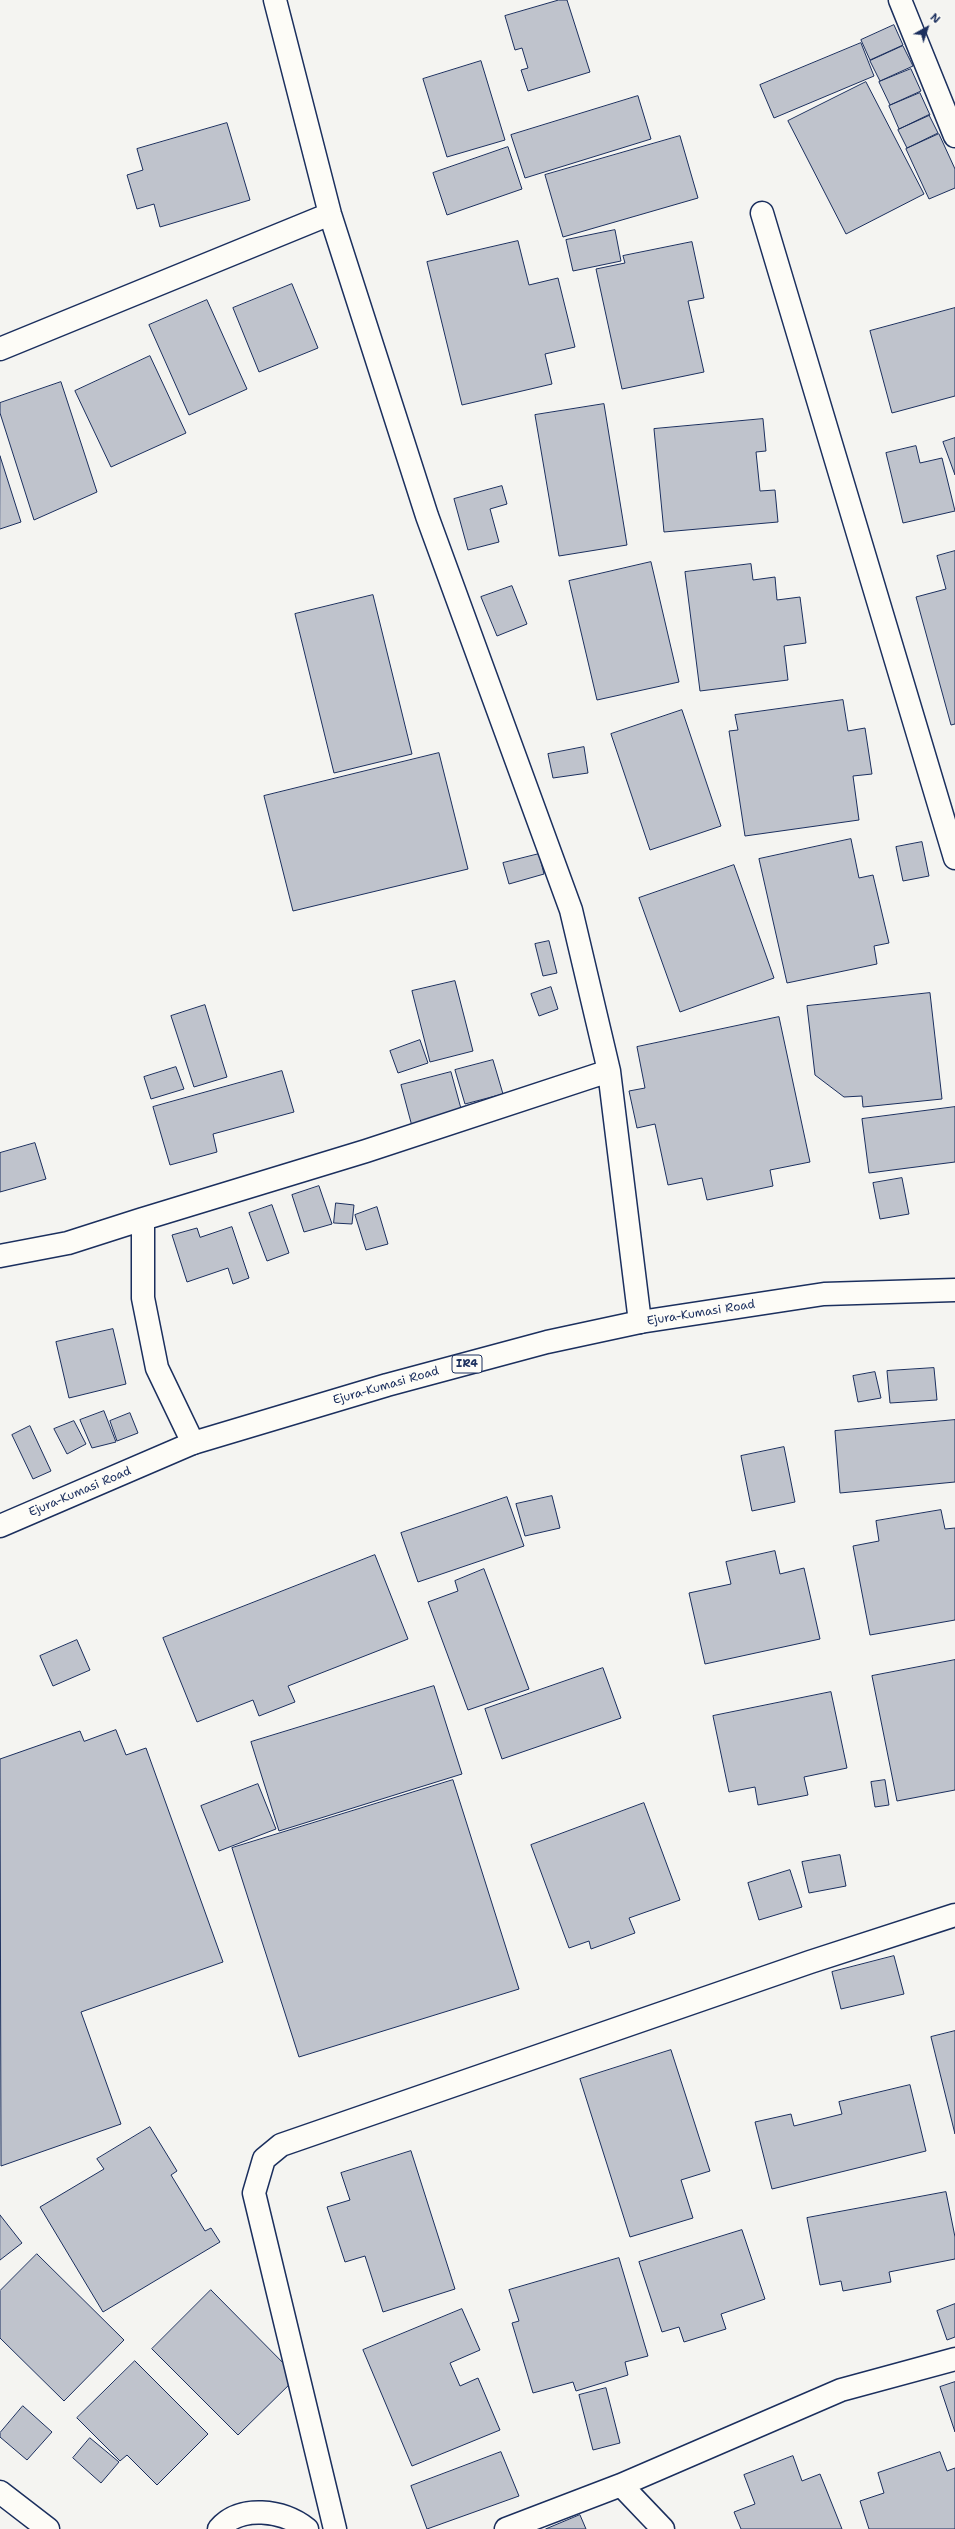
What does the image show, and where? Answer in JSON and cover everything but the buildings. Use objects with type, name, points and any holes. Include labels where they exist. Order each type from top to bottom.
[{"type":"street","points":[[274,0],[330,214],[427,516],[570,910],[608,1071],[640,1322]]},
{"type":"street","points":[[900,0],[955,136]]},
{"type":"street","points":[[762,213],[955,858]]},
{"type":"street","points":[[0,349],[330,214]]},
{"type":"street","points":[[0,1256],[68,1243],[366,1151],[608,1071]]},
{"type":"street","points":[[143,1219],[143,1298],[157,1368],[193,1443]]},
{"type":"street","name":"Ejura-Kumasi Road","points":[[0,1526],[193,1443],[387,1385],[547,1342],[640,1322],[824,1294],[955,1290]]},
{"type":"street","points":[[335,2529],[254,2193],[264,2159],[281,2145],[810,1962],[955,1915]]},
{"type":"street","points":[[506,2529],[621,2485],[841,2390],[955,2359]]},
{"type":"street","points":[[621,2485],[663,2529]]},
{"type":"street","points":[[0,2492],[48,2529]]},
{"type":"street","points":[[219,2529],[226,2521],[250,2513],[273,2513],[300,2523],[307,2529]]}]
